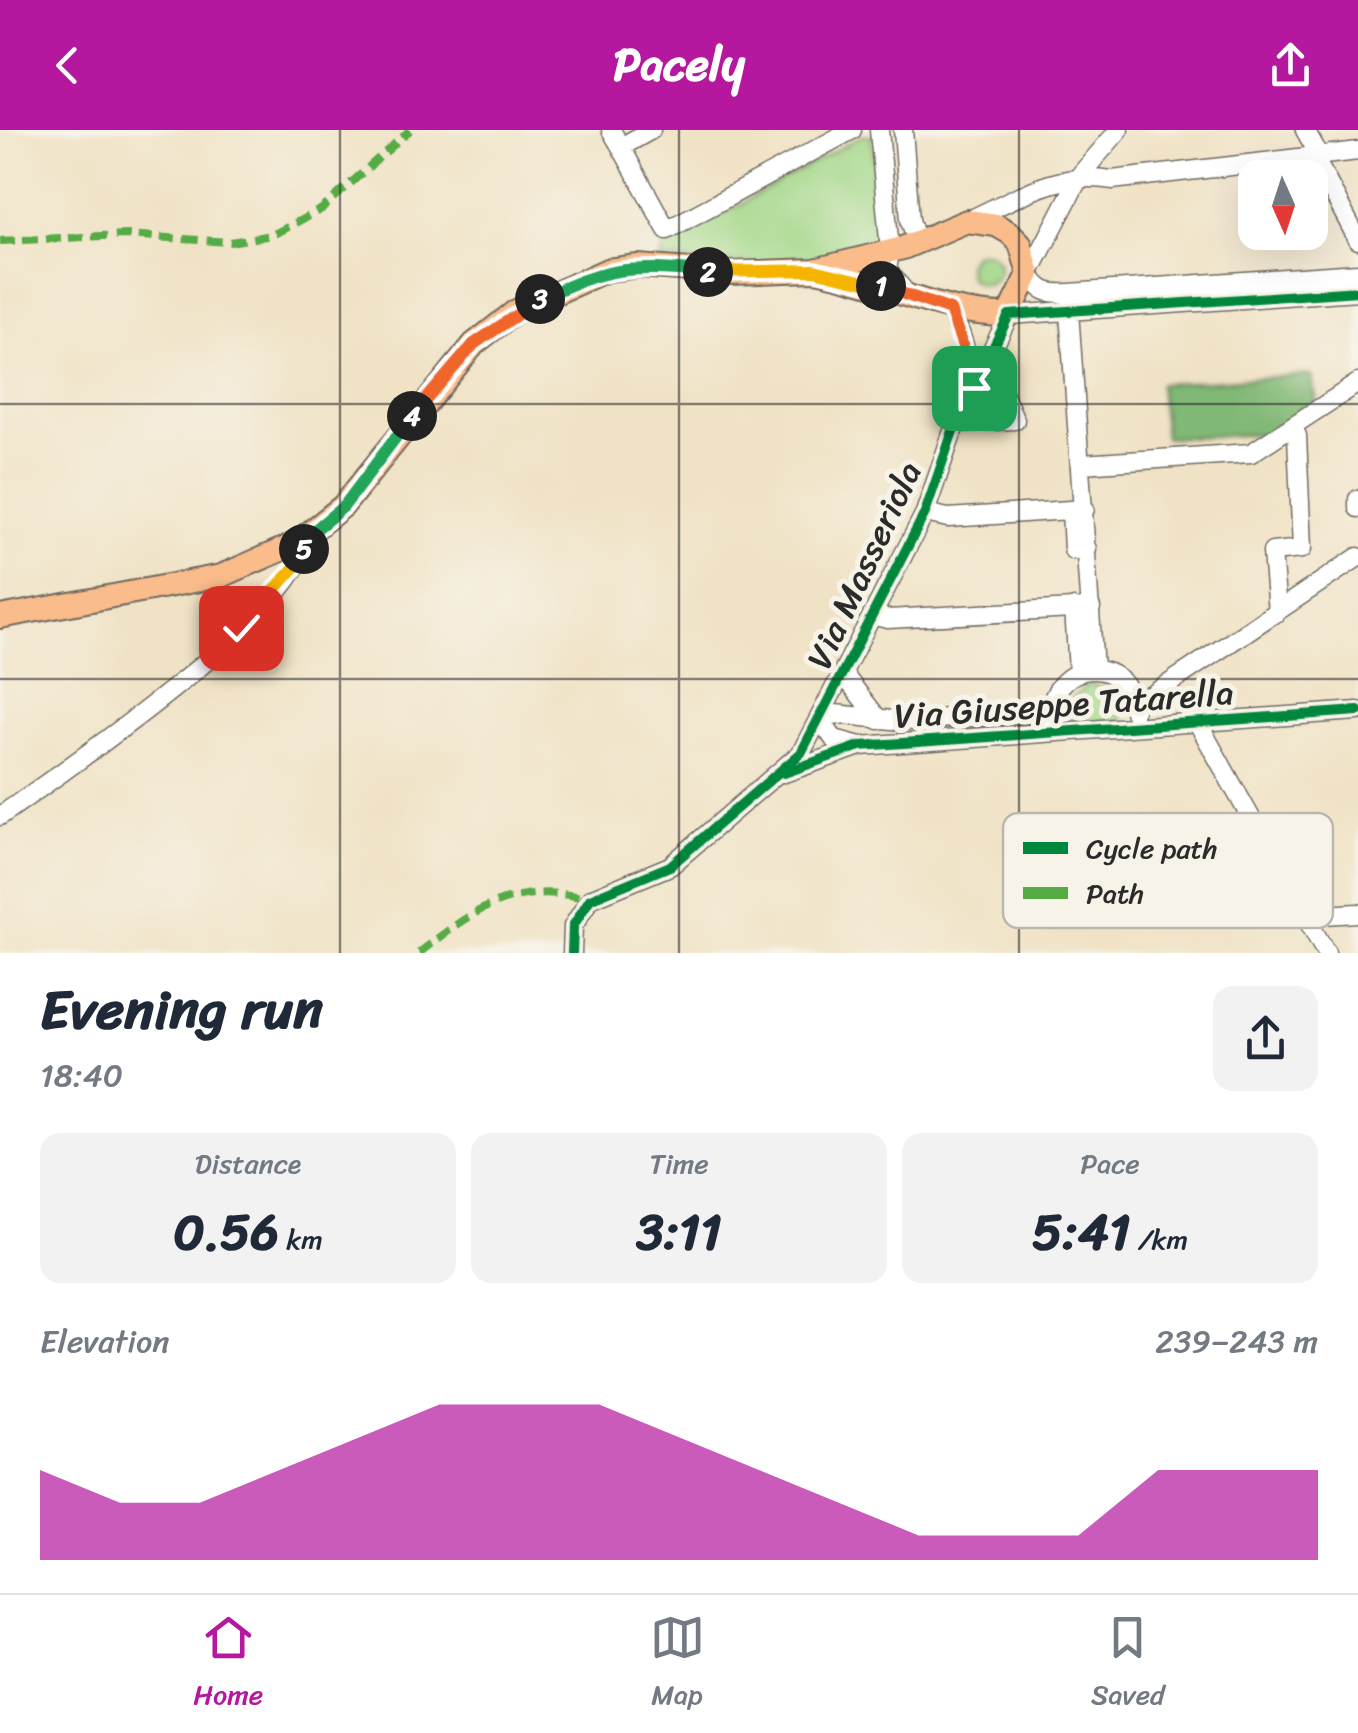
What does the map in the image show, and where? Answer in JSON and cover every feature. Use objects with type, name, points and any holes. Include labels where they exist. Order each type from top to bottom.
[{"type":"main road","points":[[0,617],[221,576],[304,539],[344,506],[463,355],[516,311],[588,277],[627,266],[731,273],[814,270],[890,252],[967,221],[996,225],[1010,233],[1020,243],[1029,274]]},
{"type":"main road","points":[[814,270],[858,278],[950,310],[1009,315]]},
{"type":"main road","name":"Via Masseriola","points":[[1009,315],[1029,274]]},
{"type":"street","points":[[611,130],[667,230],[852,130]]},
{"type":"street","points":[[620,147],[651,130]]},
{"type":"street","points":[[879,130],[890,252],[887,270],[907,294]]},
{"type":"street","points":[[903,130],[910,220],[917,242]]},
{"type":"street","name":"Via Masseriola","points":[[1029,274],[1081,174],[1118,130]]},
{"type":"street","points":[[1305,130],[1358,240]]},
{"type":"street","points":[[967,221],[1056,180],[1081,174],[1112,180],[1358,151]]},
{"type":"street","points":[[1029,274],[1037,287],[1049,294],[1358,273]]},
{"type":"street","points":[[1009,315],[1358,291]]},
{"type":"street","points":[[950,310],[970,366],[965,396]]},
{"type":"street","points":[[1069,311],[1081,464],[1078,509],[1087,549],[1083,608],[1086,670]]},
{"type":"street","name":"Via Masseriola","points":[[779,774],[801,752],[821,721],[875,616],[925,513],[965,396],[988,360],[1009,315]]},
{"type":"street","points":[[955,423],[1015,420],[988,360]]},
{"type":"street","points":[[1081,464],[1251,452],[1358,383]]},
{"type":"street","points":[[1277,612],[1272,552],[1302,549],[1297,436],[1293,427]]},
{"type":"street","points":[[1358,499],[1358,508]]},
{"type":"street","points":[[925,513],[942,518],[1078,509]]},
{"type":"street","points":[[0,816],[157,705],[241,628],[294,568],[303,554],[304,539]]},
{"type":"street","points":[[1133,702],[1152,695],[1358,557]]},
{"type":"street","points":[[875,616],[888,619],[1083,608]]},
{"type":"street","points":[[1055,733],[1049,712],[1053,693],[1062,680],[1086,670],[1113,675],[1127,687],[1133,702],[1134,727]]},
{"type":"street","points":[[844,676],[885,721],[891,744]]},
{"type":"street","name":"Via Giuseppe Tatarella","points":[[779,774],[860,746],[1358,711]]},
{"type":"street","points":[[860,746],[834,739],[821,721],[846,714],[885,721],[1049,712]]},
{"type":"street","points":[[1198,723],[1248,813]]},
{"type":"street","points":[[572,953],[573,926],[590,899],[670,866],[779,774]]},
{"type":"street","points":[[1333,914],[1358,913]]},
{"type":"street","points":[[1312,928],[1326,953]]},
{"type":"green space","points":[[861,136],[872,136],[880,241],[859,252],[804,263],[660,259],[664,247]]},
{"type":"green space","points":[[983,252],[994,257],[999,268],[994,279],[983,284],[972,279],[967,268],[972,257]]},
{"type":"green space","points":[[1311,375],[1316,402],[1270,434],[1165,438],[1159,384]]},
{"type":"green space","points":[[1088,684],[1115,691],[1123,706],[1121,721],[1072,724],[1069,702]]},
{"type":"marked path","points":[[0,241],[125,235],[230,242],[272,235],[322,209],[410,130]]},
{"type":"marked path","points":[[419,953],[459,923],[497,902],[540,894],[590,899]]},
{"type":"cycle path","points":[[572,953],[573,926],[590,899],[670,866],[801,753],[925,513],[965,396],[974,388],[1009,315],[1358,291]]},
{"type":"cycle path","points":[[784,773],[860,746],[1358,711]]},
{"type":"route","points":[[241,628],[294,568],[303,554],[304,539],[344,506],[442,378],[474,344],[516,311],[607,270],[638,266],[731,273],[814,270],[858,278],[950,310],[966,344],[970,366],[965,396],[974,388]]}]
